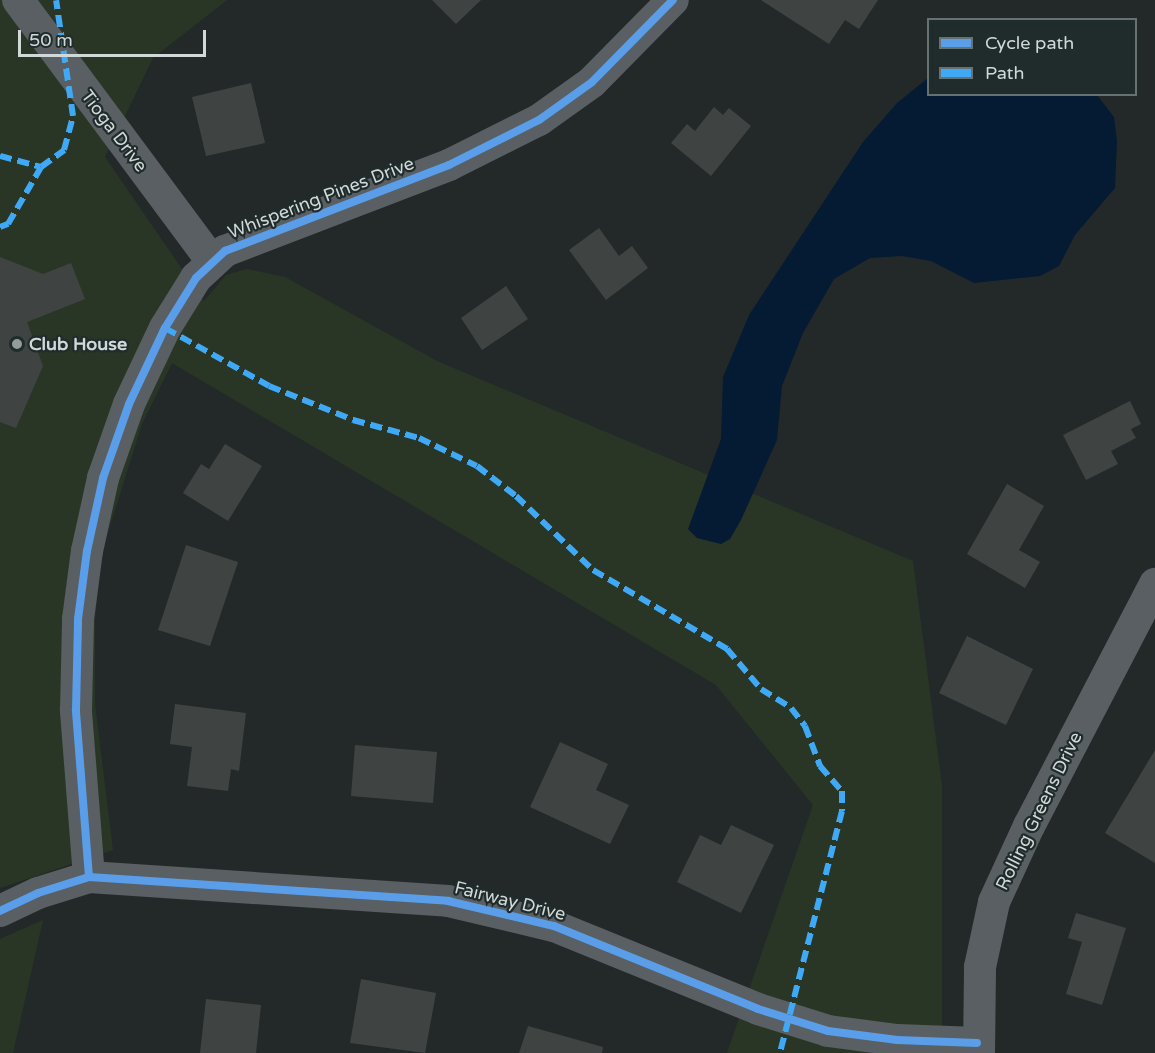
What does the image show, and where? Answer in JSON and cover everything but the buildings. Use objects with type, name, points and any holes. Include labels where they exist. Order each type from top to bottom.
[{"type":"street","name":"Tioga Drive","points":[[18,0],[211,260]]},
{"type":"street","name":"Whispering Pines Drive","points":[[89,877],[76,710],[78,619],[87,551],[103,478],[133,394],[165,328],[211,260],[241,244],[478,153],[539,120],[592,82],[673,0]]},
{"type":"street","name":"Rolling Greens Drive","points":[[978,1048],[980,967],[994,902],[1024,836],[1155,584]]},
{"type":"street","points":[[0,911],[38,893],[89,877]]},
{"type":"street","name":"Fairway Drive","points":[[89,877],[448,901],[554,926],[758,1009],[818,1028],[897,1040],[978,1048]]},
{"type":"green space","points":[[0,0],[227,0],[153,58],[105,157],[204,301],[226,275],[247,269],[285,277],[437,361],[913,561],[942,786],[942,1053],[727,1053],[813,805],[716,685],[172,363],[142,424],[102,551],[95,619],[95,704],[113,850],[0,888]]},
{"type":"green space","points":[[43,920],[13,1053],[0,1053],[0,939]]},
{"type":"water","points":[[927,79],[927,96],[1098,96],[1114,117],[1117,141],[1115,188],[1075,235],[1059,266],[1040,276],[974,283],[931,261],[902,256],[870,258],[834,279],[803,333],[782,386],[777,440],[741,520],[730,539],[721,544],[697,538],[688,529],[721,439],[723,377],[749,315],[863,142],[897,103]]},
{"type":"marked path","points":[[0,227],[8,224],[41,167],[64,150],[73,116],[56,0]]},
{"type":"marked path","points":[[0,156],[41,167]]},
{"type":"marked path","points":[[165,328],[269,386],[353,420],[419,438],[477,466],[516,496],[593,570],[727,649],[761,689],[791,708],[805,726],[820,766],[842,791],[842,811],[780,1053]]},
{"type":"cycle path","points":[[89,877],[76,710],[78,619],[87,551],[103,478],[129,404],[165,328],[196,278],[225,251],[449,165],[539,120],[592,82],[673,0]]},
{"type":"cycle path","points":[[0,911],[38,893],[89,877],[448,901],[554,926],[758,1009],[828,1031],[897,1040],[977,1043]]},
{"type":"place","name":"Club House","points":[[17,344]]}]
